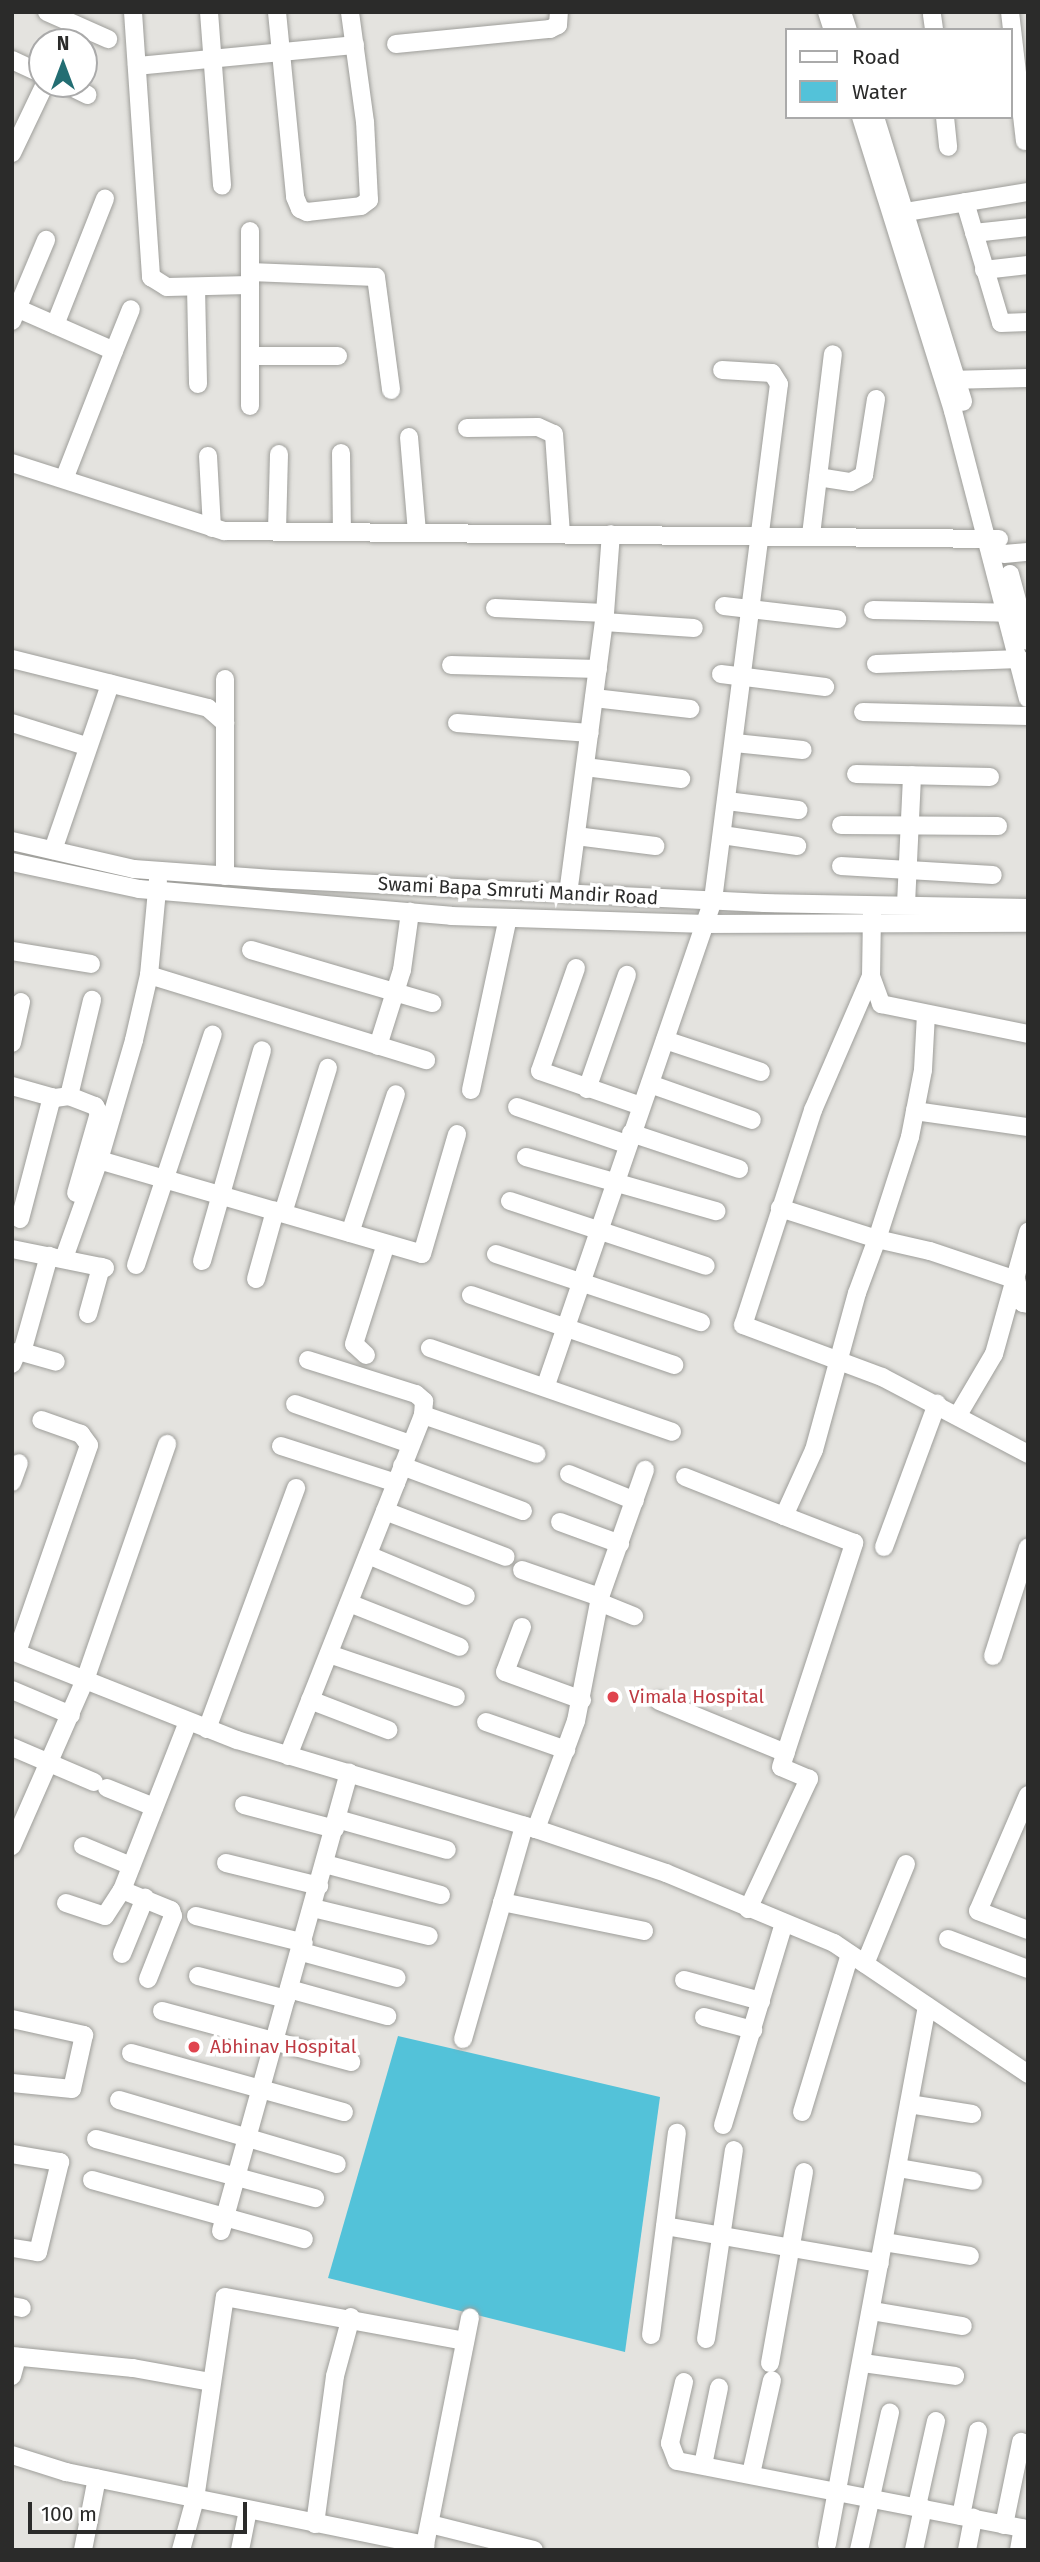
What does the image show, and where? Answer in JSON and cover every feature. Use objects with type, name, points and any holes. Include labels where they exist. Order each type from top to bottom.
[{"type":"street","points":[[47,12],[108,39]]},
{"type":"street","points":[[133,12],[151,277],[167,287],[196,287],[250,279],[376,277],[391,390]]},
{"type":"street","points":[[209,12],[222,186]]},
{"type":"street","points":[[277,12],[300,209],[361,206],[369,200],[355,45],[349,12]]},
{"type":"street","points":[[396,44],[550,29],[558,25],[559,12]]},
{"type":"street","points":[[1010,12],[1025,141]]},
{"type":"street","points":[[137,65],[355,45]]},
{"type":"street","points":[[12,60],[28,67]]},
{"type":"street","points":[[12,153],[38,98]]},
{"type":"street","points":[[863,119],[950,379]]},
{"type":"street","points":[[876,119],[906,212],[950,379],[1028,641]]},
{"type":"street","points":[[945,119],[948,147]]},
{"type":"street","points":[[906,212],[1028,192]]},
{"type":"street","points":[[55,325],[105,200]]},
{"type":"street","points":[[965,202],[1000,323],[1028,322]]},
{"type":"street","points":[[974,233],[1028,227]]},
{"type":"street","points":[[250,231],[250,406]]},
{"type":"street","points":[[46,240],[14,312],[55,325],[114,351]]},
{"type":"street","points":[[984,270],[1028,265]]},
{"type":"street","points":[[196,287],[198,384]]},
{"type":"street","points":[[64,479],[131,309]]},
{"type":"street","points":[[810,535],[833,354]]},
{"type":"street","points":[[250,356],[338,356]]},
{"type":"street","points":[[546,1385],[600,1231],[629,1138],[708,924],[713,900],[763,534],[779,384],[772,373],[722,370]]},
{"type":"street","points":[[950,379],[1028,378]]},
{"type":"street","points":[[818,477],[851,482],[864,475],[876,399]]},
{"type":"street","points":[[467,428],[538,427],[554,434],[561,534]]},
{"type":"street","points":[[409,437],[416,532]]},
{"type":"street","points":[[341,453],[342,531]]},
{"type":"street","points":[[277,531],[279,454]]},
{"type":"street","points":[[208,456],[212,528]]},
{"type":"street","points":[[12,463],[212,528],[277,531],[810,535],[997,544],[1028,552]]},
{"type":"street","points":[[568,894],[605,618],[611,534]]},
{"type":"street","points":[[724,606],[837,619]]},
{"type":"street","points":[[495,608],[694,628]]},
{"type":"street","points":[[873,610],[1019,613]]},
{"type":"street","points":[[1019,613],[1020,659],[1028,698]]},
{"type":"street","points":[[12,659],[208,708],[225,723]]},
{"type":"street","points":[[876,664],[1020,659]]},
{"type":"street","points":[[451,665],[598,669]]},
{"type":"street","points":[[721,674],[825,687]]},
{"type":"street","points":[[225,679],[225,876]]},
{"type":"street","points":[[53,850],[86,746],[110,684]]},
{"type":"street","points":[[594,698],[690,709]]},
{"type":"street","points":[[863,712],[1028,716]]},
{"type":"street","points":[[12,723],[86,746]]},
{"type":"street","points":[[457,723],[590,733]]},
{"type":"street","points":[[735,743],[803,750]]},
{"type":"street","points":[[585,767],[681,779]]},
{"type":"street","points":[[856,774],[990,777]]},
{"type":"street","points":[[906,904],[912,775]]},
{"type":"street","points":[[727,801],[797,810]]},
{"type":"street","points":[[841,824],[998,826]]},
{"type":"street","points":[[722,835],[797,846]]},
{"type":"street","points":[[576,836],[655,846]]},
{"type":"street","name":"Swami Bapa Smruti Mandir Road","points":[[12,841],[160,871],[225,876],[713,900],[1028,908]]},
{"type":"street","points":[[12,862],[156,891],[508,918],[708,924],[1028,923]]},
{"type":"street","points":[[841,866],[993,875]]},
{"type":"street","points":[[56,1362],[17,1358],[56,1257],[99,1160],[149,975],[160,871]]},
{"type":"street","points":[[872,905],[871,976],[881,1004],[1028,1034]]},
{"type":"street","points":[[378,1046],[395,993],[410,912]]},
{"type":"street","points":[[471,1090],[508,918]]},
{"type":"street","points":[[251,950],[432,1003]]},
{"type":"street","points":[[12,951],[91,964]]},
{"type":"street","points":[[576,968],[540,1071],[641,1106]]},
{"type":"street","points":[[149,975],[426,1060]]},
{"type":"street","points":[[587,1089],[626,975]]},
{"type":"street","points":[[871,976],[834,1054],[780,1208],[743,1325],[837,1360],[937,1404],[1028,1454]]},
{"type":"street","points":[[19,1219],[92,1000]]},
{"type":"street","points":[[12,1043],[21,1002]]},
{"type":"street","points":[[784,1516],[814,1450],[837,1360],[915,1111],[926,1014]]},
{"type":"street","points":[[136,1265],[213,1034]]},
{"type":"street","points":[[666,1040],[761,1072]]},
{"type":"street","points":[[202,1261],[262,1050]]},
{"type":"street","points":[[256,1279],[328,1068]]},
{"type":"street","points":[[650,1084],[752,1120]]},
{"type":"street","points":[[12,1086],[61,1096],[99,1111],[76,1193]]},
{"type":"street","points":[[350,1233],[396,1094]]},
{"type":"street","points":[[517,1107],[739,1169]]},
{"type":"street","points":[[915,1111],[1028,1127]]},
{"type":"street","points":[[99,1160],[422,1254],[457,1134]]},
{"type":"street","points":[[526,1157],[716,1212]]},
{"type":"street","points":[[510,1201],[706,1266]]},
{"type":"street","points":[[780,1208],[877,1239],[930,1251],[1016,1280]]},
{"type":"street","points":[[958,1415],[994,1354],[1028,1232]]},
{"type":"street","points":[[366,1355],[354,1344],[386,1244]]},
{"type":"street","points":[[12,1249],[103,1267],[88,1314]]},
{"type":"street","points":[[496,1254],[701,1322]]},
{"type":"street","points":[[1016,1280],[1023,1303],[1028,1304]]},
{"type":"street","points":[[471,1295],[674,1366]]},
{"type":"street","points":[[430,1348],[546,1385],[671,1432]]},
{"type":"street","points":[[288,1756],[423,1415],[424,1402],[416,1394],[308,1360]]},
{"type":"street","points":[[295,1404],[410,1444]]},
{"type":"street","points":[[884,1547],[937,1404]]},
{"type":"street","points":[[423,1415],[537,1454]]},
{"type":"street","points":[[41,1420],[81,1434],[89,1446],[14,1651],[207,1729],[530,1828],[666,1873],[850,1954],[1027,2071]]},
{"type":"street","points":[[14,1838],[85,1680],[167,1444]]},
{"type":"street","points":[[281,1446],[396,1483]]},
{"type":"street","points":[[12,1482],[19,1463]]},
{"type":"street","points":[[402,1466],[523,1511]]},
{"type":"street","points":[[463,2039],[502,1902],[530,1828],[566,1750],[582,1700],[586,1659],[599,1600],[645,1470]]},
{"type":"street","points":[[569,1475],[635,1501]]},
{"type":"street","points":[[685,1477],[854,1543],[781,1767],[809,1779],[748,1909]]},
{"type":"street","points":[[207,1729],[296,1488]]},
{"type":"street","points":[[386,1510],[506,1557]]},
{"type":"street","points":[[560,1522],[620,1544]]},
{"type":"street","points":[[993,1656],[1028,1547]]},
{"type":"street","points":[[368,1555],[466,1596]]},
{"type":"street","points":[[522,1570],[634,1616]]},
{"type":"street","points":[[349,1603],[460,1647]]},
{"type":"street","points":[[522,1628],[505,1672],[582,1700]]},
{"type":"street","points":[[329,1654],[456,1697]]},
{"type":"street","points":[[12,1690],[71,1714]]},
{"type":"street","points":[[310,1700],[388,1730]]},
{"type":"street","points":[[659,1701],[786,1753]]},
{"type":"street","points":[[66,1903],[105,1916],[122,1889],[188,1722]]},
{"type":"street","points":[[486,1722],[566,1750]]},
{"type":"street","points":[[12,1747],[155,1807]]},
{"type":"street","points":[[223,2223],[287,1994],[303,1948],[349,1773]]},
{"type":"street","points":[[1028,1795],[978,1910],[1028,1930]]},
{"type":"street","points":[[244,1805],[447,1850]]},
{"type":"street","points":[[83,1846],[131,1866]]},
{"type":"street","points":[[226,1863],[319,1886]]},
{"type":"street","points":[[325,1864],[441,1895]]},
{"type":"street","points":[[865,1964],[906,1864]]},
{"type":"street","points":[[122,1889],[171,1910],[173,1916],[148,1979]]},
{"type":"street","points":[[122,1954],[145,1898]]},
{"type":"street","points":[[502,1902],[643,1931]]},
{"type":"street","points":[[313,1908],[429,1936]]},
{"type":"street","points":[[196,1916],[397,1978]]},
{"type":"street","points":[[723,2125],[784,1923]]},
{"type":"street","points":[[948,1939],[1028,1969]]},
{"type":"street","points":[[802,2112],[850,1954]]},
{"type":"street","points":[[198,1976],[387,2016]]},
{"type":"street","points":[[684,1980],[761,2001]]},
{"type":"street","points":[[827,2544],[840,2490],[927,2006]]},
{"type":"street","points":[[162,2011],[274,2039],[351,2062]]},
{"type":"street","points":[[704,2017],[752,2031]]},
{"type":"street","points":[[12,2019],[84,2035],[72,2090],[12,2082]]},
{"type":"street","points":[[131,2053],[344,2112]]},
{"type":"street","points":[[119,2100],[337,2164]]},
{"type":"street","points":[[909,2104],[972,2114]]},
{"type":"street","points":[[651,2334],[677,2133]]},
{"type":"street","points":[[96,2139],[315,2198]]},
{"type":"street","points":[[706,2339],[733,2150]]},
{"type":"street","points":[[12,2154],[60,2162],[38,2252],[12,2248]]},
{"type":"street","points":[[898,2168],[973,2180]]},
{"type":"street","points":[[751,2474],[804,2172]]},
{"type":"street","points":[[92,2180],[223,2223],[304,2239]]},
{"type":"street","points":[[665,2227],[880,2263]]},
{"type":"street","points":[[884,2242],[970,2256]]},
{"type":"street","points":[[181,2550],[195,2499],[225,2297],[351,2317],[465,2341]]},
{"type":"street","points":[[872,2311],[963,2326]]},
{"type":"street","points":[[314,2524],[335,2376],[351,2317]]},
{"type":"street","points":[[12,2455],[97,2478],[425,2547],[470,2318]]},
{"type":"street","points":[[12,2376],[15,2357],[133,2368],[211,2382]]},
{"type":"street","points":[[863,2362],[955,2376]]},
{"type":"street","points":[[684,2382],[670,2453],[677,2461],[840,2490],[1025,2528],[1019,2550]]},
{"type":"street","points":[[703,2465],[719,2388]]},
{"type":"street","points":[[859,2550],[890,2412]]},
{"type":"street","points":[[914,2550],[936,2421]]},
{"type":"street","points":[[967,2550],[967,2517],[978,2431]]},
{"type":"street","points":[[1004,2525],[1021,2442]]},
{"type":"street","points":[[83,2550],[97,2478]]},
{"type":"street","points":[[240,2550],[248,2511]]},
{"type":"street","points":[[430,2524],[534,2550]]},
{"type":"water","points":[[398,2036],[660,2097],[625,2352],[328,2278]]},
{"type":"place","name":"Vimala Hospital","points":[[613,1697]]},
{"type":"place","name":"Abhinav Hospital","points":[[194,2047]]}]
